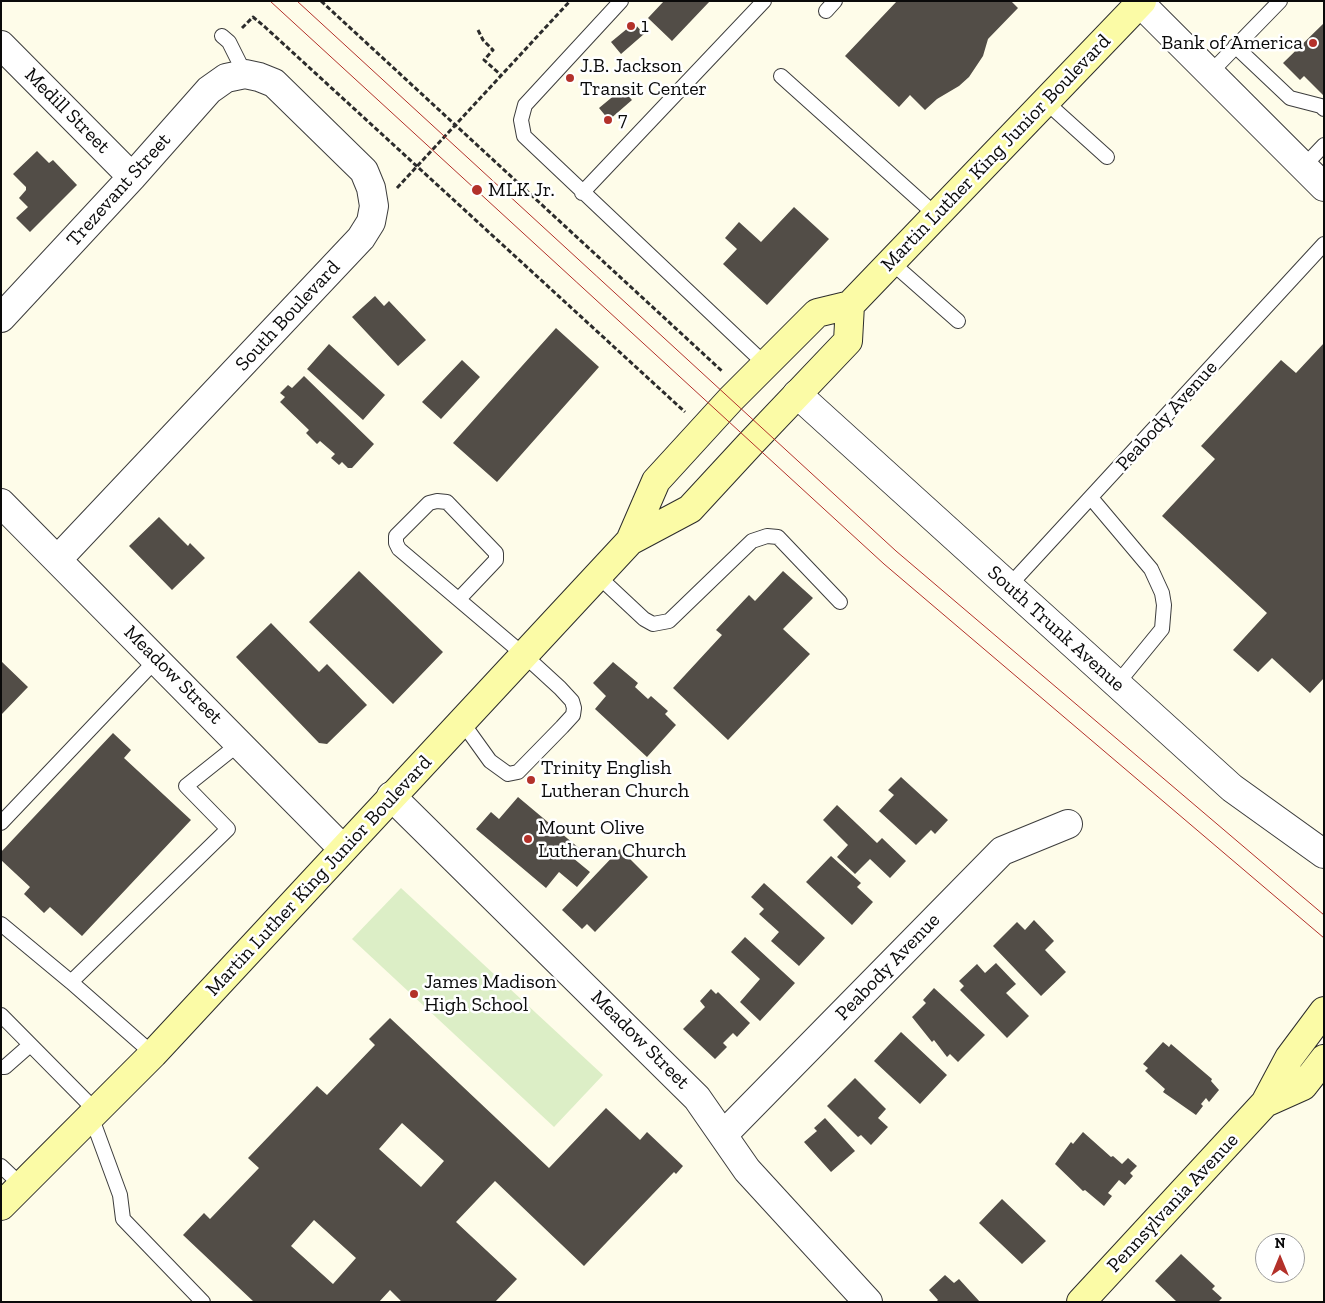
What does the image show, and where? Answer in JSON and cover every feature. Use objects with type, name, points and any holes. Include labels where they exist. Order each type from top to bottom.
[{"type":"main road","name":"Martin Luther King Junior Boulevard","points":[[1,1206],[154,1054],[391,796],[630,541],[656,481],[765,364],[817,313],[850,305],[1140,2]]},
{"type":"main road","name":"Martin Luther King Junior Boulevard","points":[[630,541],[690,509],[848,341],[850,305]]},
{"type":"main road","name":"Pennsylvania Avenue","points":[[1081,1302],[1265,1103],[1289,1058],[1324,1011]]},
{"type":"main road","name":"Pennsylvania Avenue","points":[[1265,1103],[1303,1086],[1324,1059]]},
{"type":"street","points":[[1140,2],[1324,187]]},
{"type":"street","name":"Medill Street","points":[[1,45],[132,177]]},
{"type":"street","name":"Trezevant Street","points":[[1,318],[132,177],[208,90],[226,78],[245,74]]},
{"type":"street","name":"South Boulevard","points":[[58,559],[361,238],[370,222],[374,206],[371,188],[364,170],[274,84],[259,77],[245,74]]},
{"type":"street","name":"South Trunk Avenue","points":[[797,394],[1232,788],[1324,854]]},
{"type":"street","name":"Meadow Street","points":[[1,503],[343,849]]},
{"type":"street","name":"Meadow Street","points":[[391,796],[698,1098],[747,1170],[868,1302]]},
{"type":"street","name":"Peabody Avenue","points":[[724,1134],[1002,851],[1068,824]]},
{"type":"lane","points":[[621,1],[525,105],[520,120],[524,136],[582,193],[765,364]]},
{"type":"lane","points":[[582,193],[764,1]]},
{"type":"lane","points":[[1210,72],[1280,1]]},
{"type":"lane","points":[[226,39],[245,74]]},
{"type":"lane","points":[[1235,46],[1290,98],[1321,106],[1324,109]]},
{"type":"lane","points":[[781,76],[937,216]]},
{"type":"lane","points":[[1046,102],[1107,157]]},
{"type":"lane","points":[[1304,166],[1324,145]]},
{"type":"lane","name":"Peabody Avenue","points":[[1008,587],[1092,499],[1324,244]]},
{"type":"lane","points":[[892,262],[958,321]]},
{"type":"lane","points":[[1092,499],[1151,569],[1162,593],[1164,605],[1162,628],[1118,684]]},
{"type":"lane","points":[[459,599],[496,560],[496,553],[447,502],[437,501],[429,503],[396,536],[396,543],[399,549],[524,656],[572,701],[573,715],[518,772],[508,774],[490,761],[462,722]]},
{"type":"lane","points":[[598,576],[644,619],[653,624],[669,620],[752,541],[767,536],[778,537],[840,602]]},
{"type":"lane","points":[[1,823],[157,659]]},
{"type":"lane","points":[[71,982],[228,829],[186,786],[240,743]]},
{"type":"lane","points":[[1,924],[154,1054]]},
{"type":"lane","points":[[1,1015],[94,1113],[120,1195],[122,1219],[203,1302]]},
{"type":"lane","points":[[1,1067],[5,1067],[30,1044]]},
{"type":"lane","points":[[1,1166],[21,1185]]},
{"type":"path","points":[[320,1],[724,372]]},
{"type":"path","points":[[371,188],[382,174],[398,188],[570,1]]},
{"type":"path","points":[[226,39],[253,17],[685,412]]},
{"type":"path","points":[[478,30],[483,40],[494,50],[484,60],[501,75]]},
{"type":"green space","points":[[401,888],[603,1075],[554,1127],[352,939]]},
{"type":"building","points":[[664,1],[710,1],[672,41],[648,18]]},
{"type":"building","points":[[897,1],[1011,1],[1018,8],[988,39],[983,56],[969,77],[959,86],[937,99],[925,110],[910,95],[899,107],[845,56]]},
{"type":"building","points":[[634,23],[644,34],[621,54],[611,42]]},
{"type":"building","name":"Bank of America","points":[[1324,23],[1324,96],[1304,76],[1300,80],[1283,63]]},
{"type":"building","points":[[622,89],[632,100],[609,120],[599,108]]},
{"type":"building","points":[[37,151],[49,163],[53,160],[77,185],[30,232],[16,218],[28,207],[19,198],[26,190],[26,187],[13,174]]},
{"type":"building","points":[[794,207],[829,239],[767,305],[723,264],[737,249],[725,238],[739,222],[761,242]]},
{"type":"building","points":[[375,296],[384,306],[389,301],[426,340],[398,366],[352,317]]},
{"type":"building","points":[[556,328],[599,367],[497,482],[453,443]]},
{"type":"building","points":[[1324,343],[1324,678],[1310,693],[1272,658],[1258,672],[1233,650],[1267,613],[1162,516],[1215,459],[1201,446],[1281,360],[1296,373]]},
{"type":"building","points":[[329,344],[385,395],[363,420],[307,369]]},
{"type":"building","points":[[462,360],[480,377],[441,419],[422,402]]},
{"type":"building","points":[[304,376],[374,444],[352,468],[348,468],[342,462],[339,465],[331,458],[335,454],[320,441],[317,444],[306,433],[309,430],[280,402],[285,397],[280,393],[288,385],[292,388]]},
{"type":"building","points":[[159,517],[188,546],[190,543],[205,558],[172,590],[129,546]]},
{"type":"building","points":[[359,571],[443,652],[393,704],[309,622]]},
{"type":"building","points":[[783,571],[813,598],[783,629],[810,654],[728,740],[673,688],[722,635],[716,630],[749,595],[755,601]]},
{"type":"building","points":[[271,623],[319,672],[327,664],[367,705],[327,744],[319,743],[236,657]]},
{"type":"building","points":[[1,661],[28,687],[1,715]]},
{"type":"building","points":[[613,662],[638,683],[635,687],[648,699],[651,696],[668,711],[665,714],[676,725],[647,757],[595,709],[606,696],[593,683]]},
{"type":"building","points":[[113,733],[131,750],[124,758],[191,820],[82,936],[50,907],[44,913],[24,894],[30,887],[1,860],[1,852]]},
{"type":"building","points":[[901,777],[948,820],[935,834],[931,830],[916,845],[879,811],[894,795],[888,790]]},
{"type":"building","name":"Mount Olive Lutheran Church","points":[[518,797],[580,849],[573,858],[590,872],[577,887],[559,872],[546,888],[476,829],[491,812],[499,819]]},
{"type":"building","points":[[837,805],[877,843],[882,838],[906,861],[890,878],[870,859],[855,874],[837,857],[848,845],[823,820]]},
{"type":"building","points":[[620,849],[648,877],[595,932],[587,924],[582,929],[562,910]]},
{"type":"building","points":[[831,856],[861,883],[857,887],[873,902],[852,925],[806,882]]},
{"type":"building","points":[[764,883],[825,938],[799,966],[771,941],[779,932],[759,914],[764,909],[751,897]]},
{"type":"building","points":[[1034,920],[1054,941],[1045,950],[1066,972],[1041,996],[993,946],[1017,922],[1025,930]]},
{"type":"building","points":[[745,937],[795,983],[760,1021],[740,1002],[760,979],[731,952]]},
{"type":"building","points":[[996,963],[1016,984],[1006,993],[1029,1016],[1007,1038],[960,990],[964,986],[959,981],[977,964],[985,973]]},
{"type":"building","points":[[934,988],[985,1035],[958,1062],[950,1054],[947,1057],[912,1017],[926,1003],[923,1000]]},
{"type":"building","points":[[711,989],[716,994],[718,992],[750,1023],[737,1037],[733,1033],[723,1043],[727,1047],[715,1059],[683,1029],[705,1007],[700,1001]]},
{"type":"building","points":[[390,1018],[549,1168],[606,1108],[640,1140],[647,1132],[683,1166],[676,1174],[674,1172],[584,1266],[495,1181],[456,1222],[517,1279],[495,1302],[402,1302],[390,1290],[379,1302],[254,1302],[183,1235],[204,1213],[210,1219],[259,1168],[248,1158],[317,1086],[327,1095],[375,1045],[369,1039]],"holes":[[[402,1123],[444,1161],[421,1187],[379,1149]],[[314,1220],[356,1258],[333,1284],[291,1246]]]},
{"type":"building","points":[[901,1032],[947,1075],[920,1104],[874,1061]]},
{"type":"building","points":[[1163,1042],[1169,1047],[1171,1044],[1212,1079],[1211,1081],[1219,1090],[1209,1102],[1206,1098],[1196,1115],[1163,1092],[1165,1089],[1145,1071],[1148,1068],[1143,1064]]},
{"type":"building","points":[[855,1078],[886,1109],[878,1118],[888,1127],[871,1145],[861,1135],[858,1137],[827,1106]]},
{"type":"building","points":[[825,1118],[855,1151],[831,1172],[804,1142],[817,1131],[814,1128]]},
{"type":"building","points":[[1083,1132],[1111,1157],[1113,1156],[1122,1164],[1128,1158],[1137,1166],[1130,1173],[1133,1176],[1125,1185],[1119,1180],[1108,1193],[1112,1196],[1104,1206],[1085,1190],[1083,1191],[1055,1164],[1071,1142],[1073,1144]]},
{"type":"building","points":[[1002,1199],[1046,1241],[1022,1264],[979,1223]]},
{"type":"building","points":[[1181,1254],[1215,1286],[1212,1289],[1222,1298],[1218,1302],[1177,1302],[1155,1281]]},
{"type":"building","points":[[945,1275],[954,1283],[959,1279],[980,1302],[936,1302],[938,1300],[929,1290]]},
{"type":"tram line","points":[[270,1],[884,564],[1324,938]]},
{"type":"tram line","points":[[297,1],[896,551],[1324,915]]},
{"type":"place","name":"1","points":[[631,26]]},
{"type":"place","name":"Bank of America","points":[[1313,43]]},
{"type":"place","name":"J.B. Jackson Transit Center","points":[[570,78]]},
{"type":"place","name":"7","points":[[608,120]]},
{"type":"place","name":"MLK Jr.","points":[[477,190]]},
{"type":"place","name":"Trinity English Lutheran Church","points":[[531,780]]},
{"type":"place","name":"Mount Olive Lutheran Church","points":[[528,839]]},
{"type":"place","name":"James Madison High School","points":[[414,994]]}]
